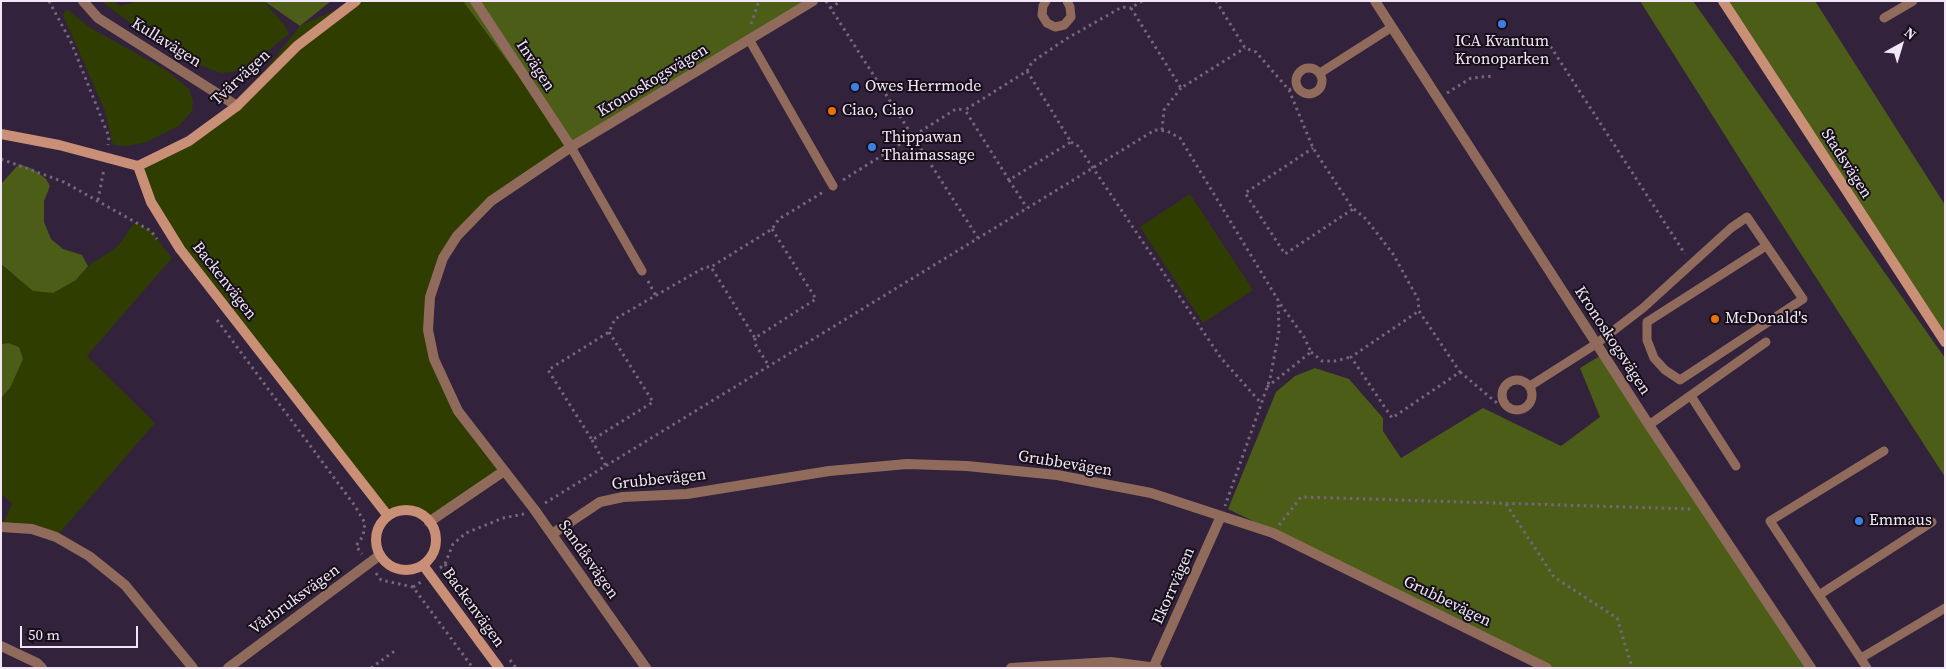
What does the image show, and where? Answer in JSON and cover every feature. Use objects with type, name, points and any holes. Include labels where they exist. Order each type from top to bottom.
[{"type":"street","name":"Kullavägen","points":[[83,1],[98,18],[237,106]]},
{"type":"street","name":"Tvärvägen","points":[[138,166],[189,141],[237,106],[297,46],[356,1]]},
{"type":"street","name":"Invägen","points":[[475,1],[571,146]]},
{"type":"street","name":"Kronoskogsvägen","points":[[504,471],[458,411],[439,373],[428,330],[430,297],[443,258],[457,236],[492,201],[571,146],[814,1]]},
{"type":"street","name":"Kronoskogsvägen","points":[[1375,1],[1596,344],[1811,668]]},
{"type":"street","name":"Stadsvägen","points":[[1723,1],[1945,342]]},
{"type":"street","points":[[1,134],[59,145],[138,166]]},
{"type":"street","name":"Backenvägen","points":[[138,166],[151,202],[180,249],[388,516]]},
{"type":"street","name":"Grubbevägen","points":[[552,534],[600,502],[615,499],[686,494],[829,471],[907,464],[967,466],[1058,475],[1151,493],[1273,533],[1547,668]]},
{"type":"street","points":[[380,555],[376,545],[376,534],[380,524],[388,516],[407,510],[420,514],[429,522],[504,471]]},
{"type":"street","name":"Sandåsvägen","points":[[504,471],[534,509],[646,668]]},
{"type":"street","name":"Ekorrvägen","points":[[1155,667],[1221,516]]},
{"type":"street","name":"Backenvägen","points":[[380,555],[388,564],[399,570],[412,570],[423,565],[429,560],[436,545],[434,529],[429,522]]},
{"type":"street","points":[[1,527],[32,529],[56,537],[90,556],[125,585],[193,668]]},
{"type":"street","name":"Vårbruksvägen","points":[[228,668],[380,555]]},
{"type":"street","name":"Backenvägen","points":[[423,565],[499,668]]},
{"type":"street","points":[[1,646],[37,663],[42,668]]},
{"type":"street","points":[[1011,668],[1111,662],[1155,667]]},
{"type":"lane","points":[[1046,1],[1043,6],[1042,15],[1047,23],[1055,27],[1064,25],[1071,17],[1067,1]]},
{"type":"lane","points":[[1884,18],[1913,1]]},
{"type":"lane","points":[[1320,73],[1392,27]]},
{"type":"lane","points":[[750,40],[832,186]]},
{"type":"lane","points":[[1312,67],[1320,73],[1322,86],[1314,93],[1303,92],[1293,88],[1301,70],[1312,67]]},
{"type":"lane","points":[[571,146],[642,270]]},
{"type":"lane","points":[[1530,386],[1596,344],[1643,308],[1731,228],[1747,217],[1803,299],[1680,380],[1665,370],[1654,358],[1647,340],[1647,322],[1766,246]]},
{"type":"lane","points":[[1649,425],[1766,342]]},
{"type":"lane","points":[[1521,380],[1530,386],[1532,400],[1526,408],[1512,409],[1504,403],[1502,393],[1511,381],[1521,380]]},
{"type":"lane","points":[[1690,396],[1736,466]]},
{"type":"lane","points":[[1867,668],[1770,521],[1884,451]]},
{"type":"lane","points":[[1819,595],[1932,522]]},
{"type":"lane","points":[[1861,658],[1945,608]]},
{"type":"path","points":[[49,1],[71,42],[109,138],[98,200]]},
{"type":"path","points":[[826,1],[978,238]]},
{"type":"path","points":[[830,8],[841,1]]},
{"type":"path","points":[[606,466],[548,370],[609,332],[615,320],[705,267],[711,267],[772,229],[779,219],[956,109],[965,110],[1026,71],[1032,62],[1066,39],[1122,7],[1131,8],[1142,1]]},
{"type":"path","points":[[1216,1],[1245,48],[1256,52],[1293,88],[1313,148],[1354,209],[1366,220],[1393,254],[1418,299],[1419,311],[1460,372],[1497,403],[1504,403]]},
{"type":"path","points":[[1131,8],[1181,88]]},
{"type":"path","points":[[1547,41],[1658,212]]},
{"type":"path","points":[[1162,130],[1164,110],[1181,88],[1245,48]]},
{"type":"path","points":[[1026,71],[1071,142],[1078,146],[1220,358],[1262,404]]},
{"type":"path","points":[[1438,99],[1471,78],[1494,76]]},
{"type":"path","points":[[965,110],[1027,208]]},
{"type":"path","points":[[413,587],[444,564],[453,544],[466,533],[503,518],[522,515],[534,509],[1154,130],[1168,131],[1180,138],[1278,300],[1304,337],[1310,352],[1322,361],[1335,361],[1351,357],[1419,311]]},
{"type":"path","points":[[1009,180],[1071,142]]},
{"type":"path","points":[[1313,148],[1245,193],[1285,254],[1354,209]]},
{"type":"path","points":[[1,158],[33,169],[98,200],[151,231],[162,244]]},
{"type":"path","points":[[755,338],[816,299],[772,229]]},
{"type":"path","points":[[711,267],[755,338],[755,344],[769,366]]},
{"type":"path","points":[[642,270],[656,296]]},
{"type":"path","points":[[1221,516],[1267,387],[1279,331],[1278,300]]},
{"type":"path","points":[[215,317],[355,506],[365,523],[363,536],[356,546],[369,564],[381,580],[413,587],[473,668]]},
{"type":"path","points":[[592,440],[653,402],[609,332]]},
{"type":"path","points":[[1267,387],[1310,352]]},
{"type":"path","points":[[1351,357],[1392,418],[1460,372]]},
{"type":"path","points":[[1273,533],[1300,497],[1696,509]]},
{"type":"path","points":[[1506,504],[1554,577],[1617,618],[1631,664],[1629,668]]},
{"type":"path","points":[[444,564],[479,617]]},
{"type":"path","points":[[371,668],[396,650]]},
{"type":"path","points":[[505,653],[516,668]]},
{"type":"green space","points":[[101,1],[113,1],[120,6],[139,1],[267,1],[266,4],[284,24],[289,34],[257,60],[239,71],[221,73],[186,60],[153,40]]},
{"type":"green space","points":[[264,1],[331,1],[300,26]]},
{"type":"green space","points":[[355,1],[475,1],[571,147],[492,201],[443,258],[428,330],[458,411],[504,471],[429,522],[420,514],[407,510],[388,516],[180,249],[138,167],[237,106],[300,26]]},
{"type":"green space","points":[[463,1],[814,1],[571,147]]},
{"type":"green space","points":[[1640,1],[1693,1],[1945,358],[1945,477],[1757,186]]},
{"type":"green space","points":[[1723,1],[1815,1],[1945,205],[1945,342]]},
{"type":"green space","points":[[67,9],[89,27],[166,70],[189,89],[193,101],[192,111],[179,126],[144,143],[126,146],[113,145],[105,111],[63,15]]},
{"type":"green space","points":[[19,164],[33,169],[46,179],[50,186],[44,201],[44,222],[51,239],[63,249],[82,255],[88,266],[76,280],[53,293],[33,291],[1,264],[1,184]]},
{"type":"green space","points":[[1190,194],[1253,290],[1203,323],[1140,227]]},
{"type":"green space","points":[[135,222],[151,231],[172,258],[87,356],[155,423],[56,537],[2,527],[12,503],[1,494],[1,398],[10,388],[8,343],[1,344],[1,264],[13,275],[76,280],[88,266],[117,247]]},
{"type":"green space","points":[[8,343],[19,347],[23,359],[10,388],[1,398],[1,344]]},
{"type":"green space","points":[[1603,354],[1811,668],[1554,668],[1228,509],[1276,392],[1295,376],[1315,368],[1349,379],[1383,418],[1383,431],[1401,458],[1483,408],[1561,446],[1600,417],[1580,368]]},
{"type":"place","name":"ICA Kvantum Kronoparken","points":[[1502,24]]},
{"type":"place","name":"Owes Herrmode","points":[[855,87]]},
{"type":"place","name":"Ciao, Ciao","points":[[832,111]]},
{"type":"place","name":"Thippawan Thaimassage","points":[[872,147]]},
{"type":"place","name":"McDonald's","points":[[1715,319]]},
{"type":"place","name":"Emmaus","points":[[1859,521]]}]
